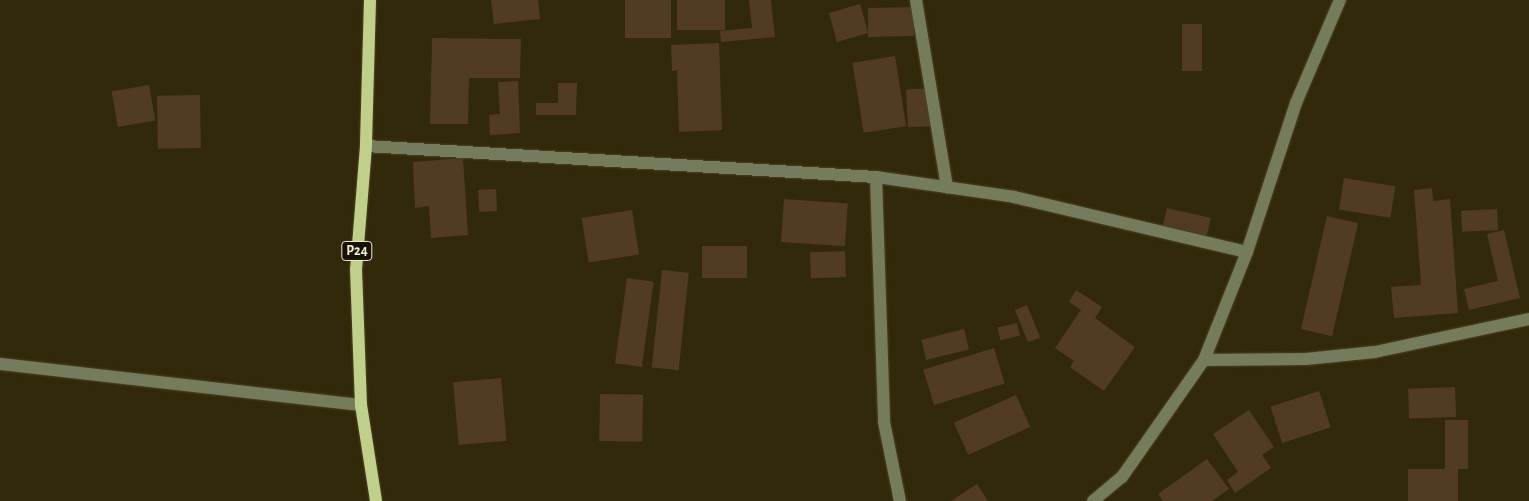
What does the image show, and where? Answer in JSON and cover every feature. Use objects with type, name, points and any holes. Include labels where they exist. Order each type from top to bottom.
[{"type":"main road","name":"P24","points":[[370,0],[366,146],[356,269],[361,405],[376,501]]},
{"type":"street","points":[[916,0],[947,187]]},
{"type":"street","points":[[1093,501],[1122,477],[1204,360],[1247,252],[1296,103],[1340,0]]},
{"type":"street","points":[[366,146],[876,177],[1014,197],[1247,252]]},
{"type":"street","points":[[876,177],[884,422],[900,501]]},
{"type":"street","points":[[1204,360],[1306,359],[1374,352],[1529,319]]},
{"type":"street","points":[[0,364],[361,405]]},
{"type":"building","points":[[491,0],[538,0],[540,19],[494,24]]},
{"type":"building","points":[[625,0],[671,0],[671,38],[625,38]]},
{"type":"building","points":[[677,0],[725,0],[725,30],[677,30]]},
{"type":"building","points":[[749,0],[771,0],[775,37],[721,42],[720,31],[752,28]]},
{"type":"building","points":[[860,4],[868,32],[868,8],[914,7],[914,36],[868,37],[868,33],[837,42],[829,13]]},
{"type":"building","points":[[1182,24],[1202,24],[1202,71],[1182,71]]},
{"type":"building","points":[[432,38],[521,39],[520,78],[469,78],[468,124],[430,124]]},
{"type":"building","points":[[719,43],[722,130],[679,132],[677,70],[672,71],[671,45]]},
{"type":"building","points":[[895,56],[906,126],[864,133],[853,63]]},
{"type":"building","points":[[518,81],[520,133],[490,135],[489,115],[500,114],[498,82]]},
{"type":"building","points":[[558,83],[577,83],[576,115],[536,115],[536,103],[558,103]]},
{"type":"building","points":[[149,85],[155,120],[118,127],[112,92]]},
{"type":"building","points":[[933,88],[935,126],[908,127],[906,89]]},
{"type":"building","points":[[200,95],[201,148],[158,149],[157,96]]},
{"type":"building","points":[[463,158],[468,235],[431,238],[429,206],[415,208],[413,162]]},
{"type":"building","points":[[1344,178],[1395,186],[1390,218],[1339,210]]},
{"type":"building","points":[[1432,188],[1433,201],[1450,199],[1458,313],[1394,318],[1391,287],[1421,285],[1414,190]]},
{"type":"building","points":[[496,189],[497,211],[479,212],[478,190]]},
{"type":"building","points":[[784,199],[848,203],[845,246],[781,242]]},
{"type":"building","points":[[1167,208],[1211,218],[1207,236],[1163,226]]},
{"type":"building","points":[[1497,209],[1498,230],[1462,232],[1461,211]]},
{"type":"building","points":[[632,210],[639,254],[589,262],[582,218]]},
{"type":"building","points":[[1327,216],[1358,223],[1332,336],[1301,329]]},
{"type":"building","points":[[1504,230],[1520,298],[1469,310],[1464,289],[1498,281],[1487,234]]},
{"type":"building","points":[[702,246],[747,246],[747,278],[702,278]]},
{"type":"building","points":[[845,251],[846,277],[811,278],[810,252]]},
{"type":"building","points":[[662,270],[689,273],[679,370],[652,367]]},
{"type":"building","points":[[627,278],[654,282],[642,367],[615,363]]},
{"type":"building","points":[[1076,290],[1102,307],[1095,318],[1135,347],[1104,391],[1070,367],[1074,361],[1055,348],[1081,310],[1069,302]]},
{"type":"building","points":[[1027,305],[1040,337],[1028,342],[1015,310]]},
{"type":"building","points":[[1017,323],[1020,336],[1000,340],[998,327]]},
{"type":"building","points":[[964,329],[969,349],[926,360],[921,340]]},
{"type":"building","points":[[994,348],[1005,383],[934,405],[923,370]]},
{"type":"building","points":[[501,378],[506,441],[459,445],[453,382]]},
{"type":"building","points":[[1455,387],[1456,417],[1409,419],[1408,389]]},
{"type":"building","points":[[1319,391],[1331,427],[1282,443],[1270,407]]},
{"type":"building","points":[[600,394],[643,395],[642,442],[599,441]]},
{"type":"building","points":[[1016,395],[1030,427],[968,455],[954,423]]},
{"type":"building","points":[[1249,410],[1274,447],[1262,455],[1271,468],[1235,493],[1227,480],[1238,472],[1213,434]]},
{"type":"building","points":[[1445,420],[1468,420],[1468,469],[1445,469]]},
{"type":"building","points":[[1207,459],[1229,489],[1212,501],[1163,501],[1158,494]]},
{"type":"building","points":[[1408,469],[1458,469],[1458,501],[1408,501]]},
{"type":"building","points":[[977,484],[988,501],[951,501]]}]
